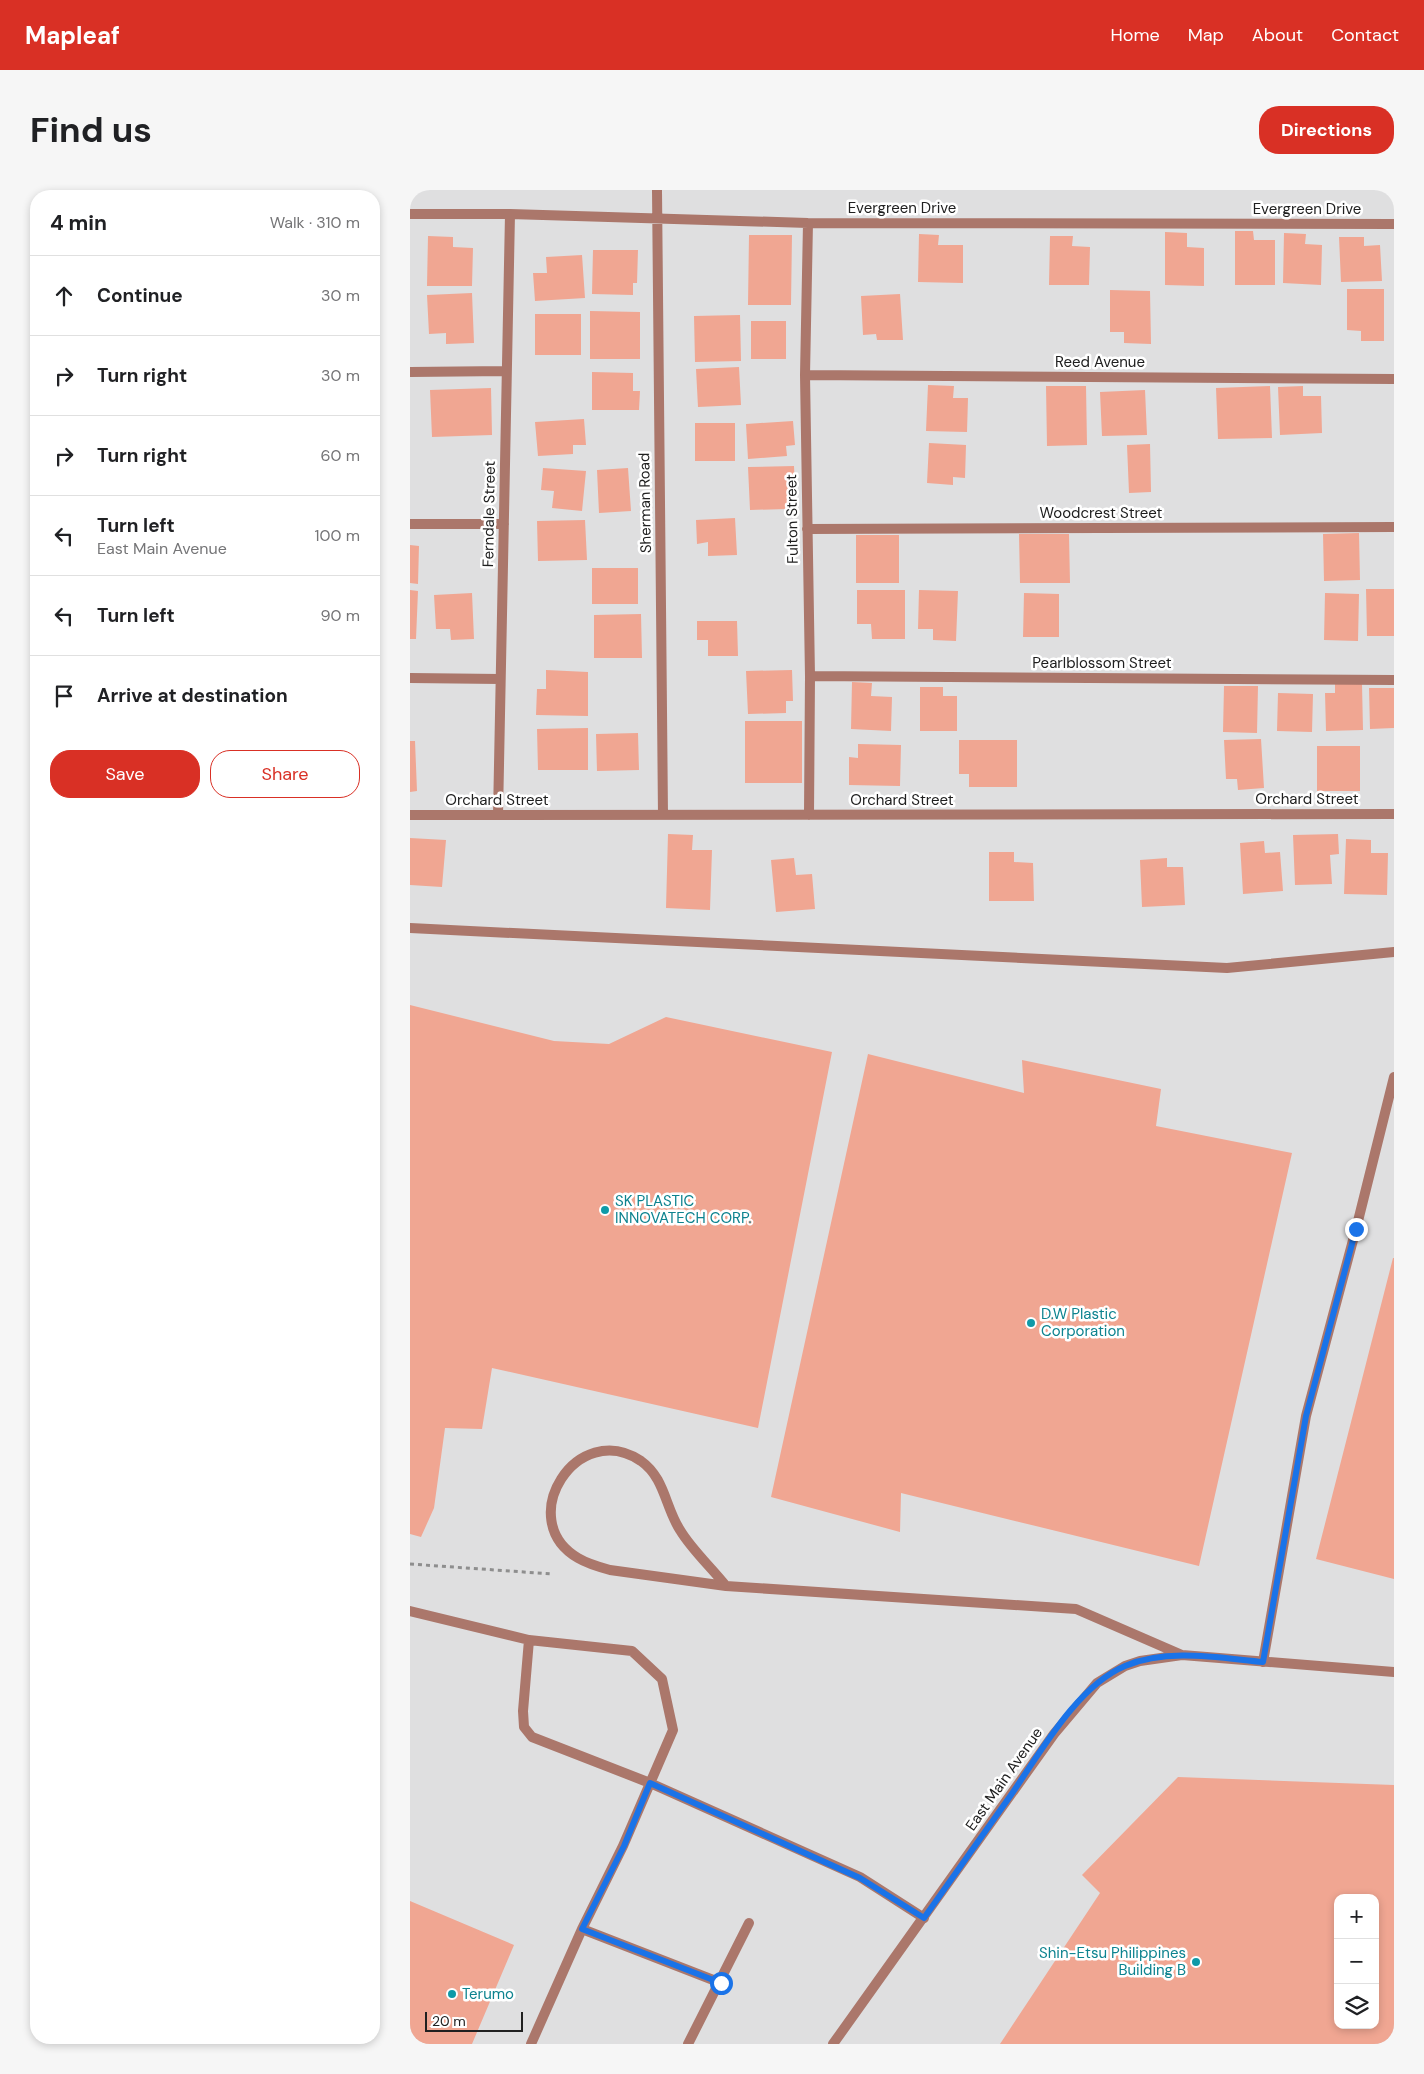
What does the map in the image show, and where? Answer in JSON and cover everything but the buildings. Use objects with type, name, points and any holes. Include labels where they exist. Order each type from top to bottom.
[{"type":"street","name":"Sherman Road","points":[[657,190],[663,815]]},
{"type":"street","name":"Evergreen Drive","points":[[410,214],[510,214],[808,222],[1394,224]]},
{"type":"street","name":"Ferndale Street","points":[[498,815],[510,214]]},
{"type":"street","name":"Fulton Street","points":[[808,222],[805,375],[810,676],[809,815]]},
{"type":"street","points":[[410,372],[506,371]]},
{"type":"street","name":"Reed Avenue","points":[[805,375],[1394,379]]},
{"type":"street","points":[[410,524],[504,524]]},
{"type":"street","name":"Woodcrest Street","points":[[807,529],[1394,527]]},
{"type":"street","name":"Pearlblossom Street","points":[[810,676],[1394,680]]},
{"type":"street","points":[[410,678],[500,679]]},
{"type":"street","name":"Orchard Street","points":[[410,815],[1394,814]]},
{"type":"street","points":[[410,928],[1227,968],[1394,952]]},
{"type":"street","points":[[1263,1662],[1306,1416],[1394,1077]]},
{"type":"street","points":[[726,1586],[680,1530],[655,1474],[641,1461],[624,1453],[605,1451],[587,1456],[571,1465],[559,1479],[552,1496],[553,1522],[564,1546],[577,1558],[610,1570],[726,1586],[1076,1609],[1182,1656]]},
{"type":"street","points":[[410,1611],[529,1640],[632,1651],[662,1679],[673,1730],[624,1846],[582,1929],[531,2044]]},
{"type":"street","points":[[529,1640],[523,1711],[524,1727],[532,1736],[650,1783],[860,1878],[924,1918]]},
{"type":"street","name":"East Main Avenue","points":[[832,2044],[1054,1734],[1084,1696],[1097,1683],[1125,1666],[1140,1661],[1182,1656],[1394,1672]]},
{"type":"street","points":[[688,2044],[721,1983],[749,1923]]},
{"type":"street","points":[[582,1929],[721,1983]]},
{"type":"path","points":[[410,1564],[552,1574]]},
{"type":"place","name":"SK PLASTIC INNOVATECH CORP.","points":[[605,1210]]},
{"type":"place","name":"D.W Plastic Corporation","points":[[1031,1323]]},
{"type":"place","name":"Shin-Etsu Philippines Building B","points":[[1196,1962]]},
{"type":"place","name":"Terumo","points":[[452,1994]]},
{"type":"route","points":[[721,1983],[582,1929],[624,1846],[650,1783],[860,1878],[924,1918],[1054,1734],[1084,1696],[1097,1683],[1125,1666],[1158,1658],[1182,1656],[1263,1662],[1306,1416],[1356,1229]]}]
